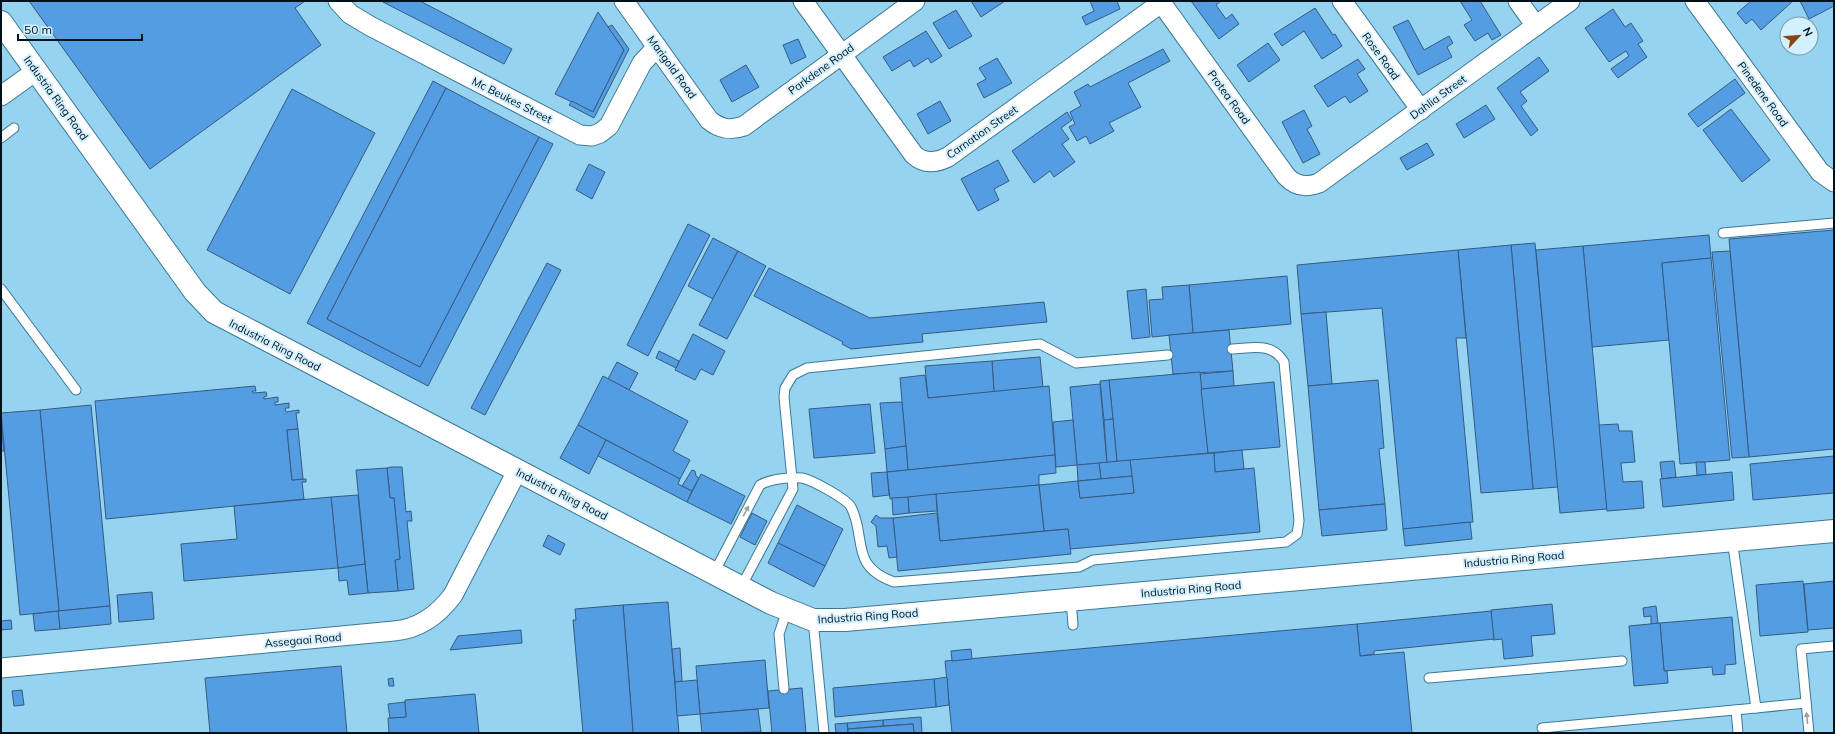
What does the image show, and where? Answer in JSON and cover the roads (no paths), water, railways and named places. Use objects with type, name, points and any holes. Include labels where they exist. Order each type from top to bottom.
[{"type":"street","name":"Mc Beukes Street","points":[[338,1],[350,14],[370,26],[542,116],[587,136],[600,133],[609,126],[642,63],[657,47]]},
{"type":"street","name":"Marigold Road","points":[[624,1],[709,120],[724,129]]},
{"type":"street","name":"Carnation Street","points":[[803,1],[914,155],[921,160],[936,162],[948,157],[1161,2]]},
{"type":"street","name":"Parkdene Road","points":[[724,129],[744,126],[915,1]]},
{"type":"street","name":"Rose Road","points":[[1342,1],[1421,110]]},
{"type":"street","points":[[1518,1],[1536,26]]},
{"type":"street","name":"Dahlia Street","points":[[1304,186],[1319,183],[1570,1]]},
{"type":"street","name":"Pinedene Road","points":[[1695,1],[1820,172],[1834,182]]},
{"type":"street","name":"Protea Road","points":[[1161,2],[1286,176],[1291,182],[1304,186]]},
{"type":"street","name":"Industria Ring Road","points":[[1,22],[208,308],[220,316],[741,587],[788,610],[813,620],[845,620],[1834,531]]},
{"type":"street","points":[[1,96],[36,71]]},
{"type":"street","name":"Assegaai Road","points":[[1,668],[394,631],[412,628],[440,610],[453,595],[517,471]]},
{"type":"lane","points":[[1,138],[14,128]]},
{"type":"lane","points":[[1723,233],[1834,223]]},
{"type":"lane","points":[[1,289],[76,390]]},
{"type":"lane","points":[[741,587],[791,494],[793,479],[784,397],[788,381],[799,371],[807,368],[1040,344],[1076,363],[1168,355]]},
{"type":"lane","points":[[714,573],[760,486],[768,482],[803,478],[848,501],[854,515],[861,554],[881,576],[894,582],[1079,567],[1094,560],[1281,544],[1290,540],[1297,534],[1299,521],[1286,369],[1282,357],[1272,349],[1262,347],[1232,349]]},
{"type":"lane","points":[[1732,539],[1756,708]]},
{"type":"lane","points":[[1071,600],[1073,625]]},
{"type":"lane","points":[[784,689],[779,634],[788,610]]},
{"type":"lane","points":[[813,620],[824,733]]},
{"type":"lane","points":[[1809,733],[1801,649],[1834,646]]},
{"type":"lane","points":[[1429,678],[1622,661]]},
{"type":"lane","points":[[1542,728],[1806,703]]},
{"type":"lane","points":[[1736,710],[1738,733]]}]
